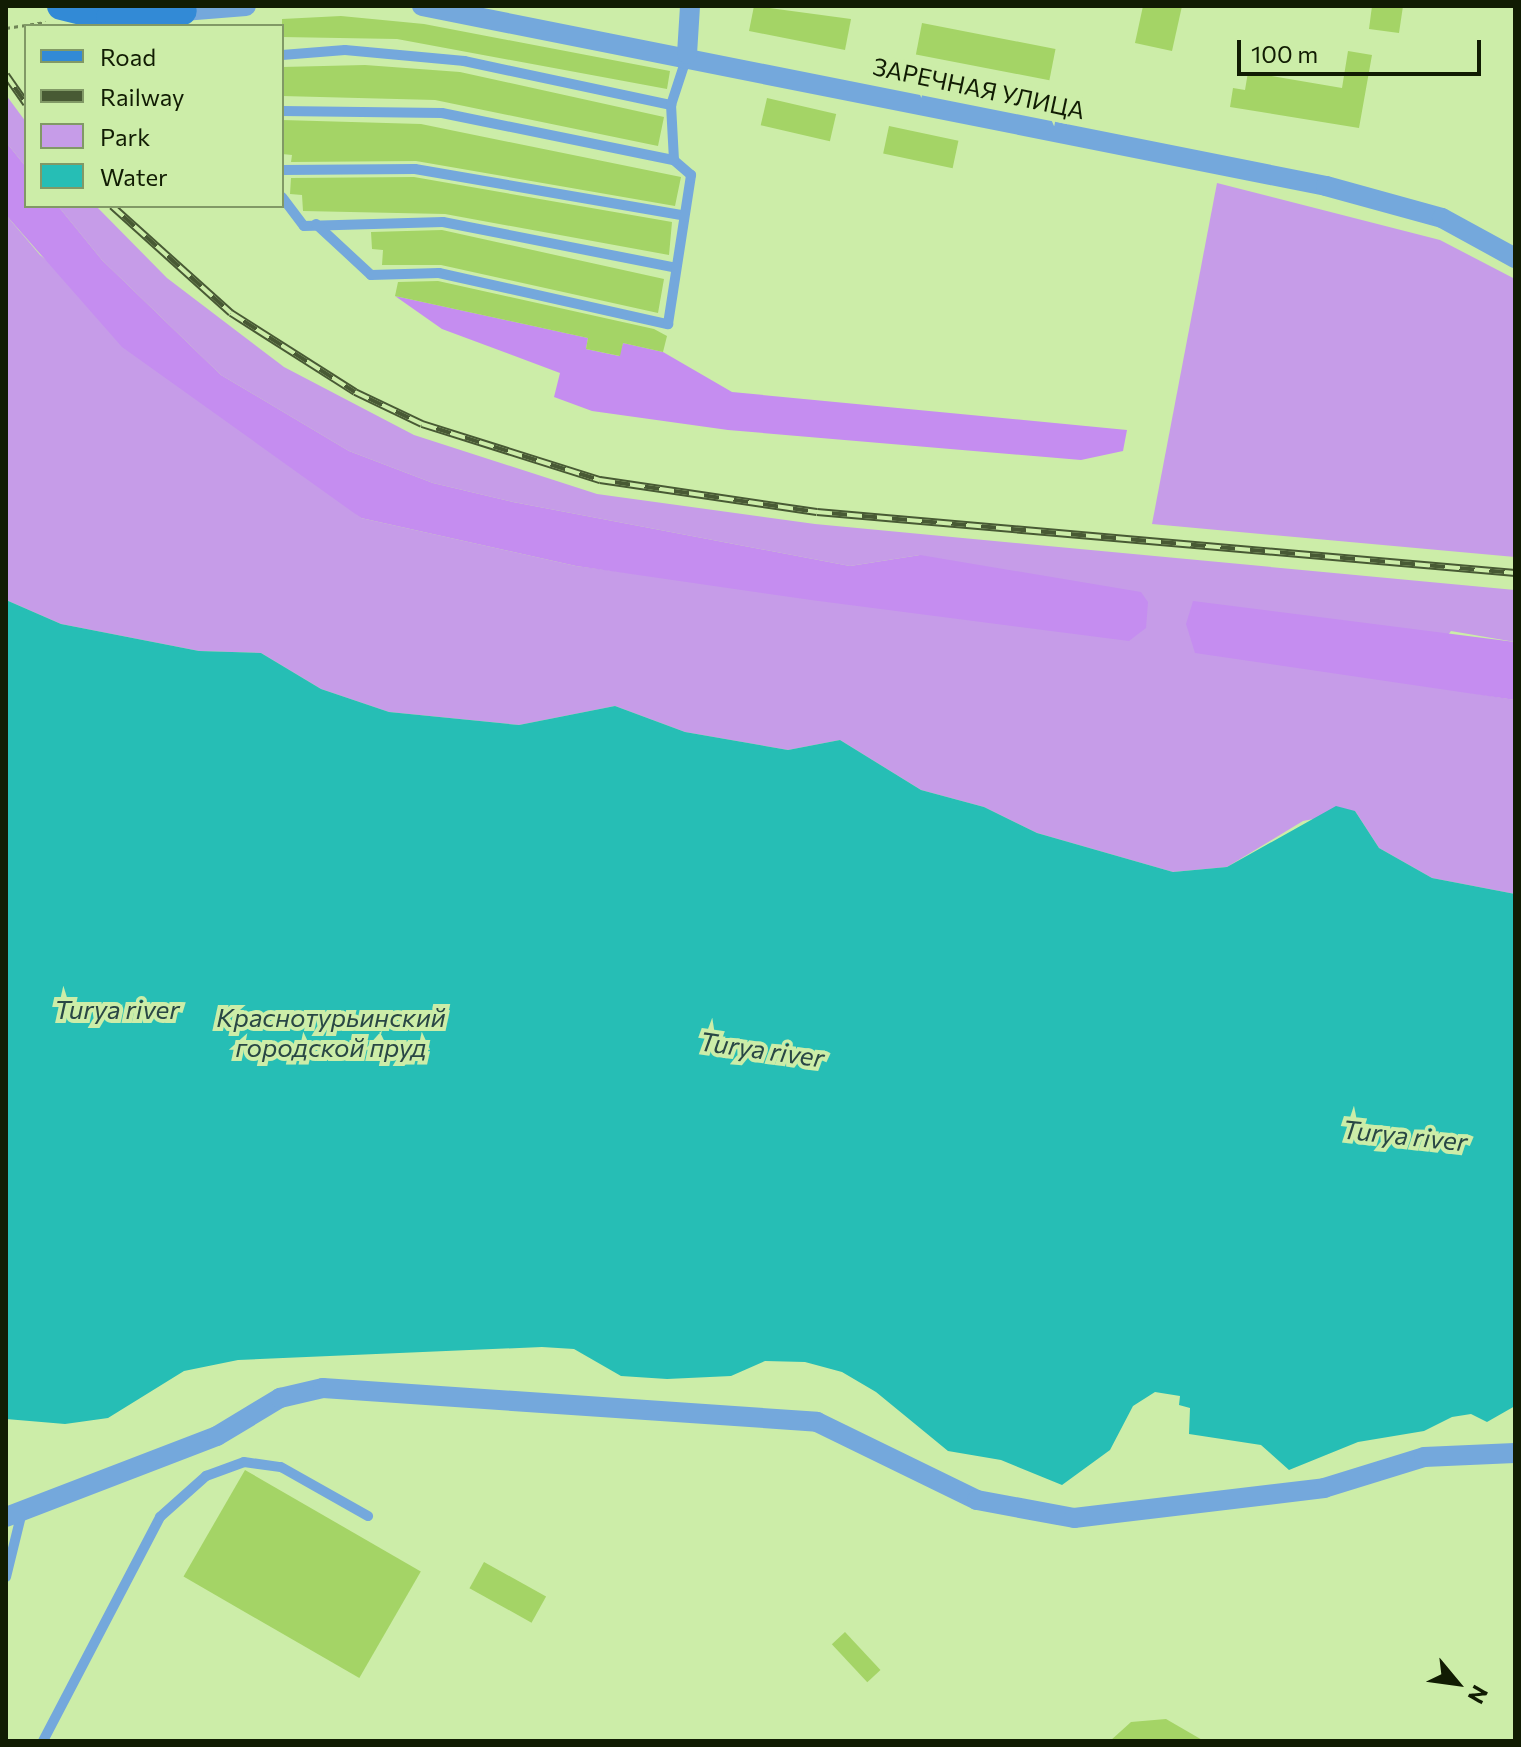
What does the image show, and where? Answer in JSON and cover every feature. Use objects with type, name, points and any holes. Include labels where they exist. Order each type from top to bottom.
[{"type":"street","points":[[61,6],[114,22],[183,11],[246,6]]},
{"type":"street","name":"ЗАРЕЧНАЯ УЛИЦА","points":[[422,6],[687,54],[1326,186],[1442,218],[1515,258]]},
{"type":"street","points":[[687,54],[690,6]]},
{"type":"street","points":[[14,1514],[217,1436],[280,1398],[323,1388],[817,1422],[977,1500],[1074,1518],[1324,1488],[1424,1457],[1515,1453]]},
{"type":"lane","points":[[284,55],[345,50],[464,61],[671,105]]},
{"type":"lane","points":[[674,160],[671,105],[687,54]]},
{"type":"lane","points":[[284,111],[442,113],[674,160],[691,175],[681,215],[668,324],[439,273],[371,275],[316,224]]},
{"type":"lane","points":[[284,170],[415,169],[681,215]]},
{"type":"lane","points":[[284,200],[304,226],[443,222],[673,267]]},
{"type":"lane","points":[[43,1741],[160,1517],[206,1476],[244,1462],[281,1467],[368,1516]]},
{"type":"lane","points":[[6,1577],[14,1514]]},
{"type":"green space","points":[[6,95],[24,119],[24,164],[6,142]]},
{"type":"green space","points":[[1217,183],[1440,240],[1515,279],[1515,557],[1152,524]]},
{"type":"green space","points":[[60,208],[98,208],[167,278],[284,367],[414,435],[597,494],[815,524],[1515,590],[1515,642],[1451,631],[1411,683],[1515,700],[1515,894],[1432,878],[1379,848],[1355,811],[1303,821],[1227,867],[1173,872],[1037,833],[984,807],[921,790],[840,740],[788,750],[685,732],[615,706],[519,725],[389,712],[321,689],[261,653],[199,651],[61,624],[6,600],[6,215],[40,255],[361,518],[576,566],[876,605],[920,555],[850,566],[513,502],[433,483],[349,451],[221,375],[102,260]]},
{"type":"shaded area","points":[[6,142],[24,164],[24,208],[60,208],[102,260],[221,375],[349,451],[433,483],[513,502],[850,566],[920,555],[1141,592],[1148,602],[1146,628],[1129,641],[811,600],[576,566],[361,518],[122,347],[6,215]]},
{"type":"shaded area","points":[[395,296],[588,338],[586,349],[619,356],[623,343],[663,352],[732,392],[1127,430],[1123,451],[1081,460],[728,430],[592,411],[554,397],[560,373],[442,329]]},
{"type":"shaded area","points":[[1193,601],[1515,642],[1515,700],[1195,653],[1186,624]]},
{"type":"water","name":"Краснотурьинский городской пруд","points":[[6,600],[61,624],[199,651],[261,653],[321,689],[389,712],[519,725],[615,706],[685,732],[788,750],[840,740],[921,790],[984,807],[1037,833],[1173,872],[1227,867],[1336,806],[1355,811],[1379,848],[1432,878],[1515,894],[1515,1406],[1487,1422],[1471,1414],[1452,1417],[1424,1431],[1358,1442],[1289,1470],[1261,1445],[1189,1434],[1190,1408],[1179,1405],[1180,1396],[1155,1392],[1133,1406],[1110,1450],[1062,1485],[1001,1460],[948,1451],[876,1392],[842,1372],[805,1362],[765,1361],[731,1376],[667,1379],[621,1376],[574,1349],[542,1347],[238,1360],[184,1371],[108,1418],[65,1424],[6,1419]]},
{"type":"building","points":[[754,6],[851,19],[845,50],[749,31]]},
{"type":"building","points":[[1143,6],[1182,6],[1172,51],[1135,43]]},
{"type":"building","points":[[1372,6],[1403,6],[1399,33],[1369,29]]},
{"type":"building","points":[[341,16],[424,24],[670,71],[667,89],[397,39],[284,37],[282,19]]},
{"type":"building","points":[[922,23],[1056,49],[1049,80],[916,54]]},
{"type":"building","points":[[1348,51],[1372,55],[1359,128],[1230,107],[1233,88],[1245,90],[1248,72],[1342,88]]},
{"type":"building","points":[[365,65],[460,72],[664,117],[658,146],[435,100],[284,96],[284,67]]},
{"type":"building","points":[[767,98],[836,114],[830,141],[761,125]]},
{"type":"building","points":[[284,120],[421,124],[681,177],[675,206],[416,161],[291,162],[292,155],[284,154]]},
{"type":"building","points":[[889,126],[958,141],[953,168],[883,153]]},
{"type":"building","points":[[414,177],[672,222],[669,255],[445,214],[303,211],[302,195],[290,194],[291,178]]},
{"type":"building","points":[[442,230],[664,279],[658,313],[441,265],[382,265],[383,250],[372,249],[371,232]]},
{"type":"building","points":[[438,281],[654,329],[667,336],[663,352],[623,343],[620,356],[586,349],[588,338],[395,296],[398,282]]},
{"type":"building","points":[[245,1470],[421,1572],[359,1678],[184,1577]]},
{"type":"building","points":[[484,1562],[546,1596],[532,1623],[469,1588]]},
{"type":"building","points":[[845,1632],[880,1670],[867,1682],[832,1644]]},
{"type":"building","points":[[1166,1719],[1204,1741],[1110,1741],[1131,1722]]},
{"type":"railway","points":[[6,75],[24,101]]},
{"type":"railway","points":[[114,208],[231,313],[355,392],[422,424],[600,480],[817,512],[1515,573]]},
{"type":"water label","name":"Turya river","points":[[117,1009]]},
{"type":"water label","name":"Turya river","points":[[762,1049]]},
{"type":"water label","name":"Turya river","points":[[1405,1135]]}]
